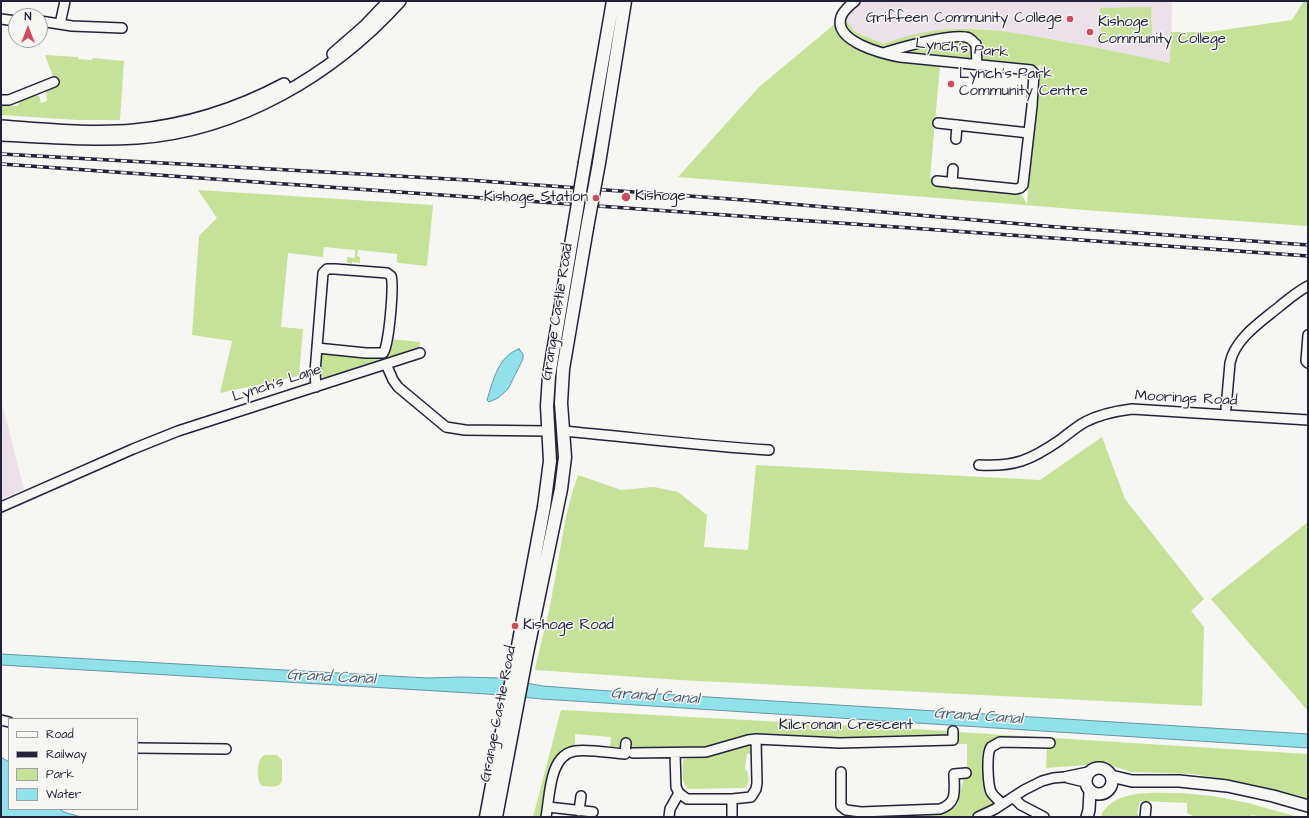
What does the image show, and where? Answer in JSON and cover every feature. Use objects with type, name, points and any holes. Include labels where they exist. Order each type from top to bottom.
[{"type":"main road","name":"Grange Castle Road","points":[[496,817],[550,461],[547,406],[549,376],[613,1]]},
{"type":"main road","name":"Grange Castle Road","points":[[522,653],[561,489],[565,457],[562,431],[563,369],[625,1]]},
{"type":"main road","name":"Grange Castle Road","points":[[486,817],[510,719]]},
{"type":"street","points":[[60,24],[65,1]]},
{"type":"street","points":[[1,126],[96,131],[133,130],[182,122],[208,115],[263,95],[295,79],[333,53],[364,27],[389,1]]},
{"type":"street","points":[[1,134],[98,140],[138,138],[179,132],[217,123],[269,101],[320,71],[352,47],[384,19],[400,1]]},
{"type":"street","name":"Lynch's Park","points":[[855,1],[841,15],[841,28],[852,41],[867,48],[882,54],[900,57],[1031,70],[1034,73],[1023,185],[1016,189],[937,181]]},
{"type":"street","points":[[48,22],[72,26],[122,28]]},
{"type":"street","points":[[882,54],[900,47],[929,41],[957,37],[969,38],[976,44],[977,65]]},
{"type":"street","points":[[1,100],[9,100],[54,82]]},
{"type":"street","points":[[938,124],[1029,132]]},
{"type":"street","points":[[956,139],[957,125]]},
{"type":"street","points":[[952,183],[953,169]]},
{"type":"street","points":[[316,386],[315,372],[323,273],[327,269],[387,273],[391,276],[392,294],[386,351],[383,353],[366,353],[317,348]]},
{"type":"street","points":[[1226,408],[1231,356],[1237,346],[1260,322],[1308,286]]},
{"type":"street","points":[[1308,335],[1306,356],[1306,361],[1308,363]]},
{"type":"street","name":"Lynch's Lane","points":[[1,506],[162,437],[420,353]]},
{"type":"street","points":[[386,364],[398,387],[446,427],[465,430],[548,431]]},
{"type":"street","name":"Moorings Road","points":[[980,465],[1009,465],[1026,460],[1054,444],[1085,422],[1107,413],[1132,409],[1308,420]]},
{"type":"street","points":[[562,431],[681,444],[769,450]]},
{"type":"street","name":"Kilcronan Crescent","points":[[633,753],[706,752],[756,739],[840,743],[953,740],[953,731]]},
{"type":"street","points":[[675,753],[676,787],[679,793],[687,799],[732,799],[751,797],[756,789],[757,783],[756,739]]},
{"type":"street","points":[[546,817],[554,770],[559,760],[568,753],[584,750],[625,754],[626,743]]},
{"type":"street","points":[[1002,804],[991,791],[988,750],[990,747],[996,743],[1050,743]]},
{"type":"street","points":[[1013,743],[1013,752]]},
{"type":"street","points":[[138,748],[226,749]]},
{"type":"street","points":[[978,817],[1024,790],[1042,781],[1053,778],[1064,778],[1094,786],[1112,784],[1111,776],[1105,769],[1092,769],[1094,786],[1088,813]]},
{"type":"street","points":[[841,772],[841,806],[846,810],[895,814],[940,809],[946,806],[952,801],[954,796],[954,774],[966,773]]},
{"type":"street","points":[[1111,776],[1132,781]]},
{"type":"street","points":[[1094,786],[1132,781],[1179,781],[1226,786],[1273,796],[1308,806]]},
{"type":"street","points":[[669,817],[670,809],[679,793]]},
{"type":"street","points":[[579,811],[581,796]]},
{"type":"street","points":[[1013,797],[1021,805],[1044,817]]},
{"type":"street","points":[[732,799],[732,817]]},
{"type":"street","points":[[548,807],[594,812]]},
{"type":"street","points":[[1145,817],[1146,807]]},
{"type":"shaded area","name":"Kishoge Community College","points":[[862,1],[1172,1],[1171,63],[1047,38],[985,29],[954,29],[932,32],[895,40],[884,44],[855,32],[847,21],[848,13]]},
{"type":"shaded area","points":[[1,400],[24,489],[1,499]]},
{"type":"green space","points":[[1304,1],[1308,1],[1308,226],[1098,211],[678,177],[759,87],[848,13],[847,21],[855,32],[884,44],[907,36],[929,31],[975,29],[1043,38],[1170,63],[1171,32],[1209,32],[1292,20]],"holes":[[[1041,64],[1027,204],[1016,186],[930,178],[940,66],[1029,74]]]},
{"type":"green space","points":[[1151,7],[1152,39],[1101,41],[1100,8]]},
{"type":"green space","points":[[45,55],[78,57],[78,59],[92,60],[93,58],[124,61],[120,120],[78,120],[1,115],[1,105],[18,106],[19,100],[35,94],[39,96],[41,103],[47,101],[46,91],[54,79]]},
{"type":"green space","points":[[198,190],[433,205],[427,266],[399,263],[397,262],[397,254],[358,250],[357,256],[360,257],[360,263],[352,262],[352,264],[347,263],[347,257],[355,258],[355,250],[324,247],[323,257],[288,253],[281,327],[303,329],[299,376],[220,393],[232,341],[192,335],[199,236],[217,218]]},
{"type":"green space","points":[[390,339],[420,342],[419,349],[326,379],[320,375],[318,371],[320,356],[324,352],[374,356]]},
{"type":"green space","points":[[1102,437],[1125,499],[1204,599],[1191,611],[1204,627],[1202,706],[680,680],[535,670],[550,604],[569,504],[578,475],[621,490],[654,487],[678,492],[707,515],[704,547],[748,550],[756,465],[1040,480]]},
{"type":"green space","points":[[1308,522],[1308,711],[1211,599]]},
{"type":"green space","points":[[561,710],[950,731],[948,738],[841,741],[759,735],[707,748],[636,750],[635,759],[630,759],[631,744],[624,744],[619,750],[604,749],[604,747],[610,747],[611,737],[575,734],[575,745],[579,747],[566,750],[543,817],[533,817]]},
{"type":"green space","points":[[957,732],[1308,754],[1308,801],[1249,785],[1194,774],[1131,772],[1101,762],[1088,765],[1046,768],[1047,748],[1052,744],[1051,738],[999,738],[990,742],[986,749],[985,756],[993,804],[968,817],[905,817],[909,814],[941,813],[952,809],[957,805],[967,765],[967,744],[956,744]]},
{"type":"green space","points":[[748,744],[750,745],[751,754],[747,754],[745,768],[748,773],[749,781],[746,787],[689,789],[684,783],[684,759],[714,755]]},
{"type":"green space","points":[[265,755],[277,755],[282,760],[281,784],[274,786],[262,786],[260,783],[258,769],[260,760]]},
{"type":"green space","points":[[1148,793],[1180,793],[1212,796],[1248,803],[1298,817],[1263,817],[1252,815],[1250,817],[1195,817],[1187,813],[1187,803],[1140,801],[1137,813],[1139,817],[1105,817],[1101,815],[1108,806],[1116,800],[1126,796]]},
{"type":"water","points":[[519,349],[523,354],[523,359],[508,389],[498,398],[489,402],[487,400],[497,370],[506,357]]},
{"type":"water","name":"Grand Canal","points":[[1,654],[427,678],[499,678],[543,686],[595,690],[1308,734],[1308,748],[542,699],[487,694],[1,665]]},
{"type":"water","points":[[1,757],[8,761],[8,810],[61,810],[81,817],[1,817]]},
{"type":"railway","points":[[1,154],[468,180],[744,200],[1056,227],[1308,245]]},
{"type":"railway","points":[[1,164],[1308,256]]},
{"type":"place","name":"Griffeen Community College","points":[[1070,19]]},
{"type":"place","name":"Kishoge Community College","points":[[1090,32]]},
{"type":"place","name":"Lynch's Park Community Centre","points":[[951,84]]},
{"type":"place","name":"Kishoge","points":[[626,197]]},
{"type":"place","name":"Kishoge Station","points":[[596,198]]},
{"type":"place","name":"Kishoge Road","points":[[515,626]]}]
